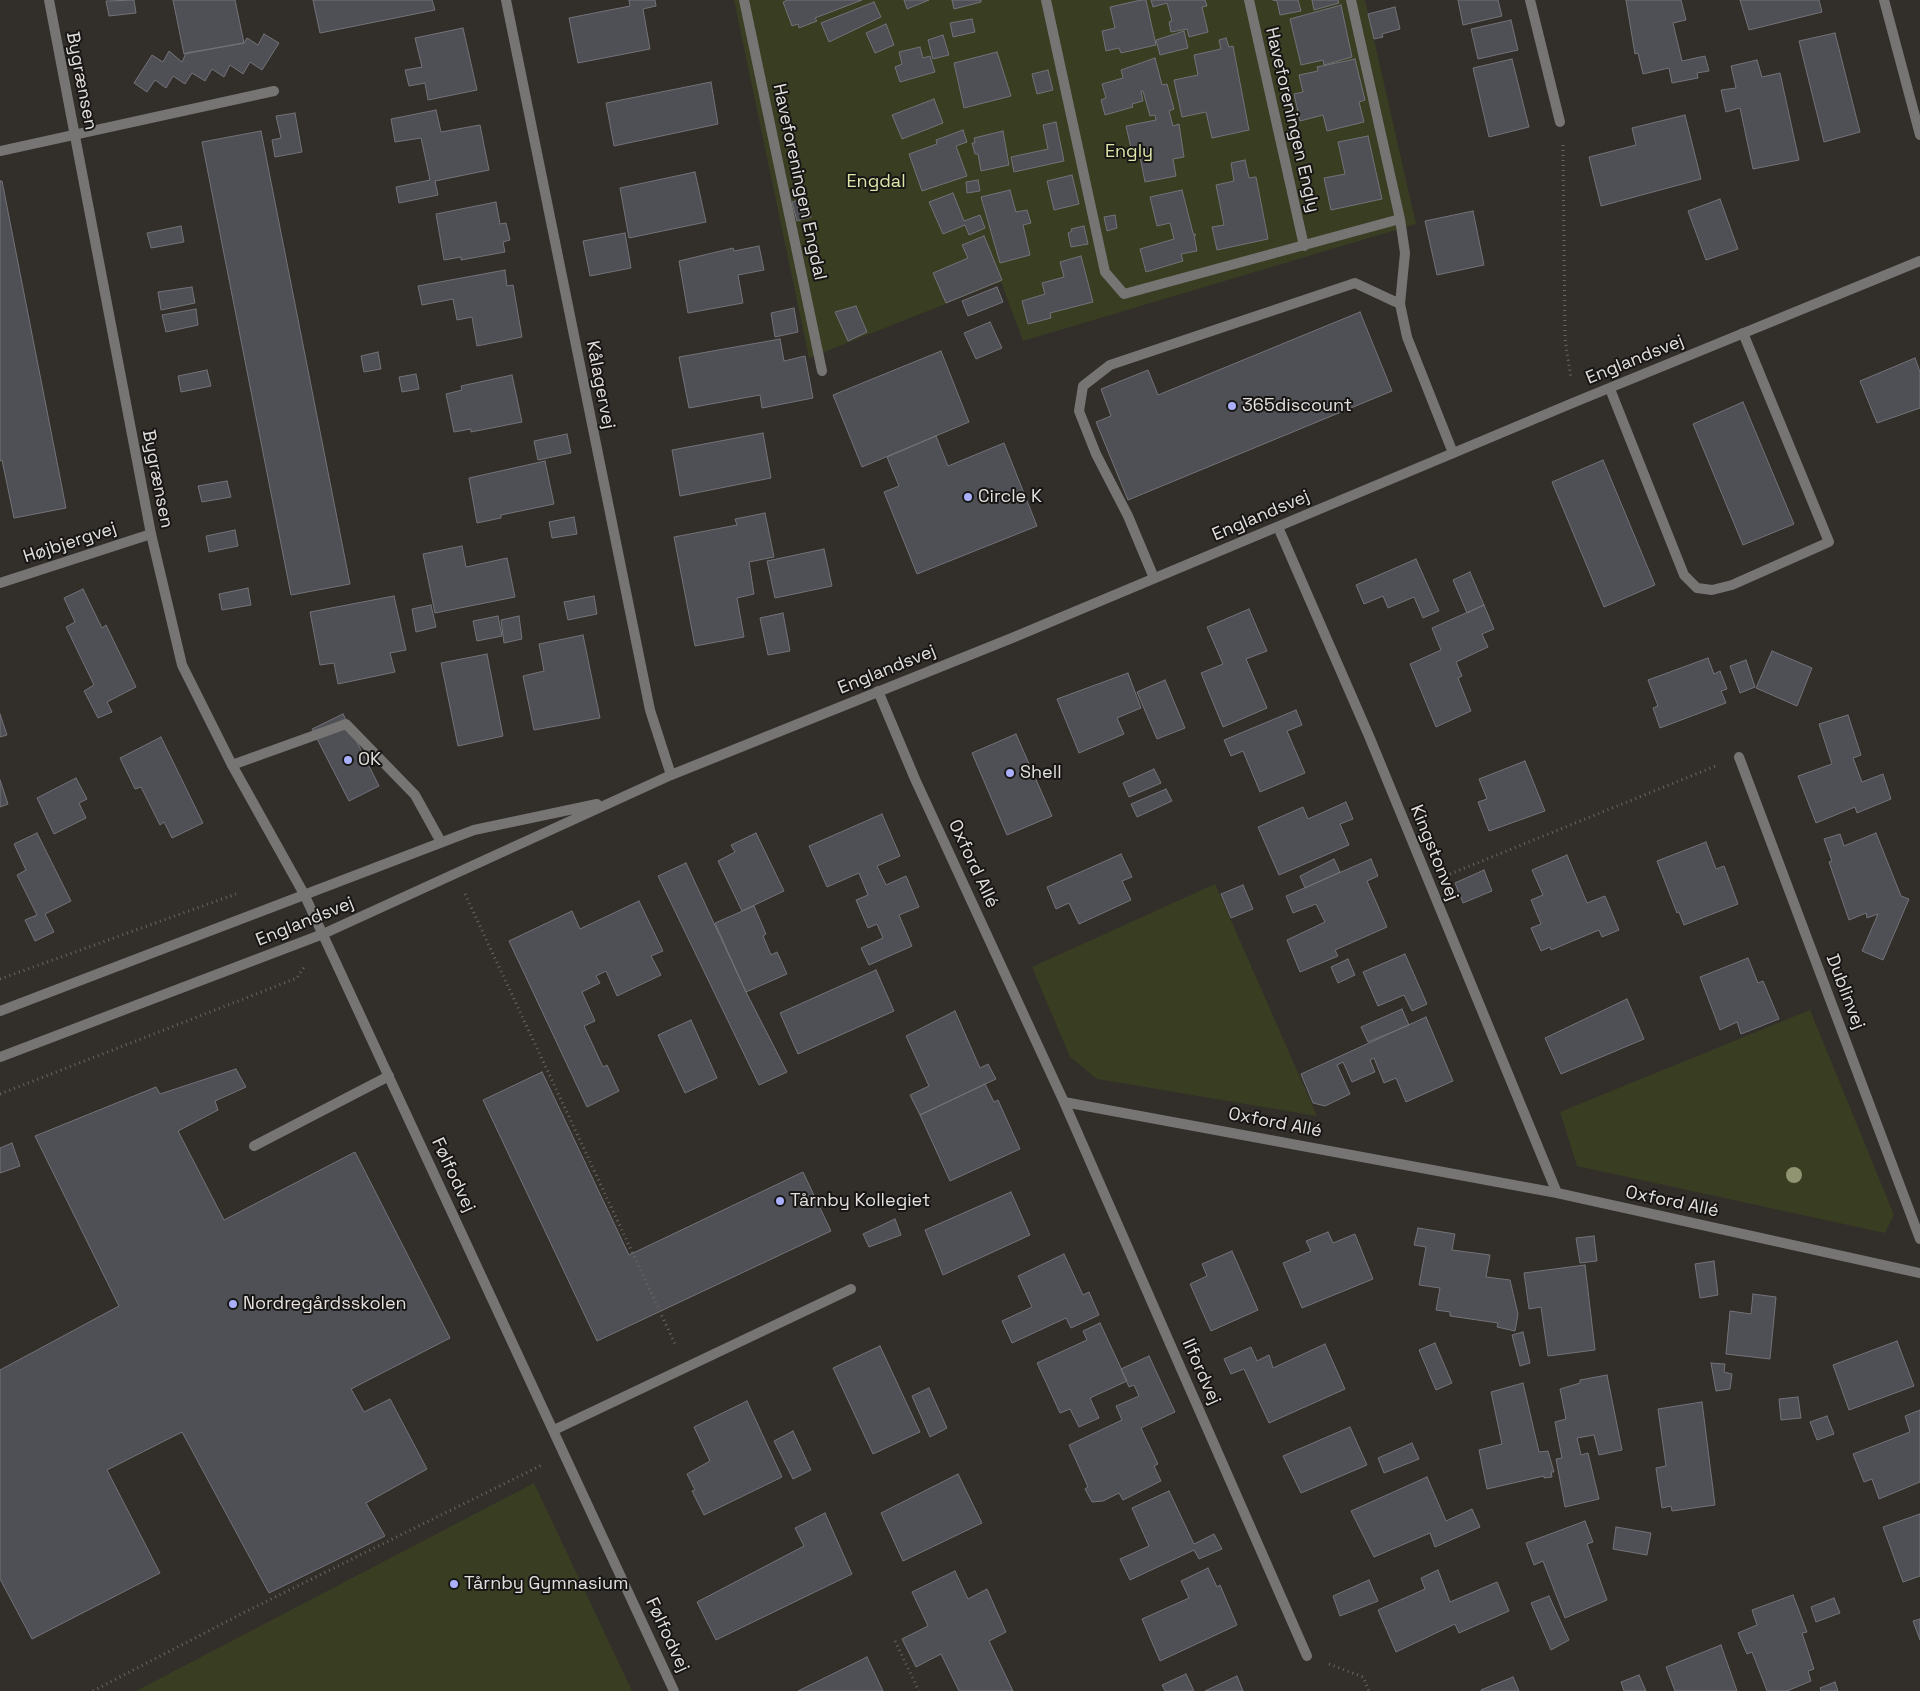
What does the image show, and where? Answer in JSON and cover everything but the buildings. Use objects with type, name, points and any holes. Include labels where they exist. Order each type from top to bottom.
[{"type":"street","name":"Bygrænsen","points":[[49,0],[151,534],[182,665],[232,765],[304,894],[323,934]]},
{"type":"street","name":"Kålagervej","points":[[506,0],[650,710],[671,775]]},
{"type":"street","name":"Haveforeningen Engdal","points":[[744,0],[822,371]]},
{"type":"street","points":[[1046,0],[1105,272],[1124,294],[1304,246],[1400,218]]},
{"type":"street","name":"Haveforeningen Engly","points":[[1249,0],[1304,246]]},
{"type":"street","points":[[1352,0],[1400,218],[1405,253],[1400,304],[1407,337],[1453,453]]},
{"type":"street","points":[[1530,0],[1560,122]]},
{"type":"street","points":[[1884,0],[1920,135]]},
{"type":"street","points":[[0,151],[274,91]]},
{"type":"street","name":"Englandsvej","points":[[0,1057],[323,934],[671,775],[1012,638],[1575,402],[1920,261]]},
{"type":"street","points":[[1154,578],[1128,516],[1096,454],[1079,411],[1083,386],[1110,365],[1355,283],[1400,304]]},
{"type":"street","points":[[1610,389],[1684,575],[1697,588],[1712,590],[1732,585],[1829,542],[1743,333]]},
{"type":"street","name":"Kingstonvej","points":[[1278,527],[1369,736],[1557,1193]]},
{"type":"street","name":"Højbjergvej","points":[[0,583],[151,534]]},
{"type":"street","name":"Oxford Allé","points":[[878,691],[915,779],[1064,1102],[1557,1193],[1920,1273]]},
{"type":"street","points":[[232,765],[346,724],[415,795],[441,842]]},
{"type":"street","name":"Dublinvej","points":[[1739,757],[1920,1239]]},
{"type":"street","name":"Englandsvej","points":[[0,1011],[474,830],[615,800]]},
{"type":"street","name":"Følfodvej","points":[[323,934],[674,1691]]},
{"type":"street","points":[[254,1146],[389,1076]]},
{"type":"street","name":"Ilfordvej","points":[[1064,1102],[1307,1656]]},
{"type":"street","points":[[554,1430],[852,1290]]},
{"type":"path","points":[[1560,122],[1563,136],[1565,339],[1575,402]]},
{"type":"path","points":[[1428,883],[1739,757]]},
{"type":"path","points":[[455,874],[686,1368]]},
{"type":"path","points":[[0,1094],[297,978],[323,934]]},
{"type":"path","points":[[93,1691],[245,1612],[565,1454]]},
{"type":"path","points":[[895,1641],[919,1691]]},
{"type":"path","points":[[1307,1656],[1363,1677],[1369,1691]]},
{"type":"green space","name":"Engly","points":[[734,0],[1365,0],[1416,224],[1023,341],[1001,282],[809,358]]},
{"type":"green space","points":[[1215,884],[1317,1116],[1097,1079],[1070,1057],[1032,967]]},
{"type":"green space","points":[[1810,1010],[1894,1215],[1885,1233],[1577,1166],[1560,1112]]},
{"type":"green space","name":"Tårnby Gymnasium","points":[[534,1483],[632,1691],[136,1691]]},
{"type":"place","name":"365discount","points":[[1232,406]]},
{"type":"place","name":"Circle K","points":[[968,497]]},
{"type":"place","name":"OK","points":[[348,760]]},
{"type":"place","name":"Shell","points":[[1010,773]]},
{"type":"place","name":"Tårnby Kollegiet","points":[[780,1201]]},
{"type":"place","name":"Nordregårdsskolen","points":[[233,1304]]},
{"type":"place","name":"Tårnby Gymnasium","points":[[454,1584]]},
{"type":"park label","name":"Engdal","points":[[876,182]]}]
